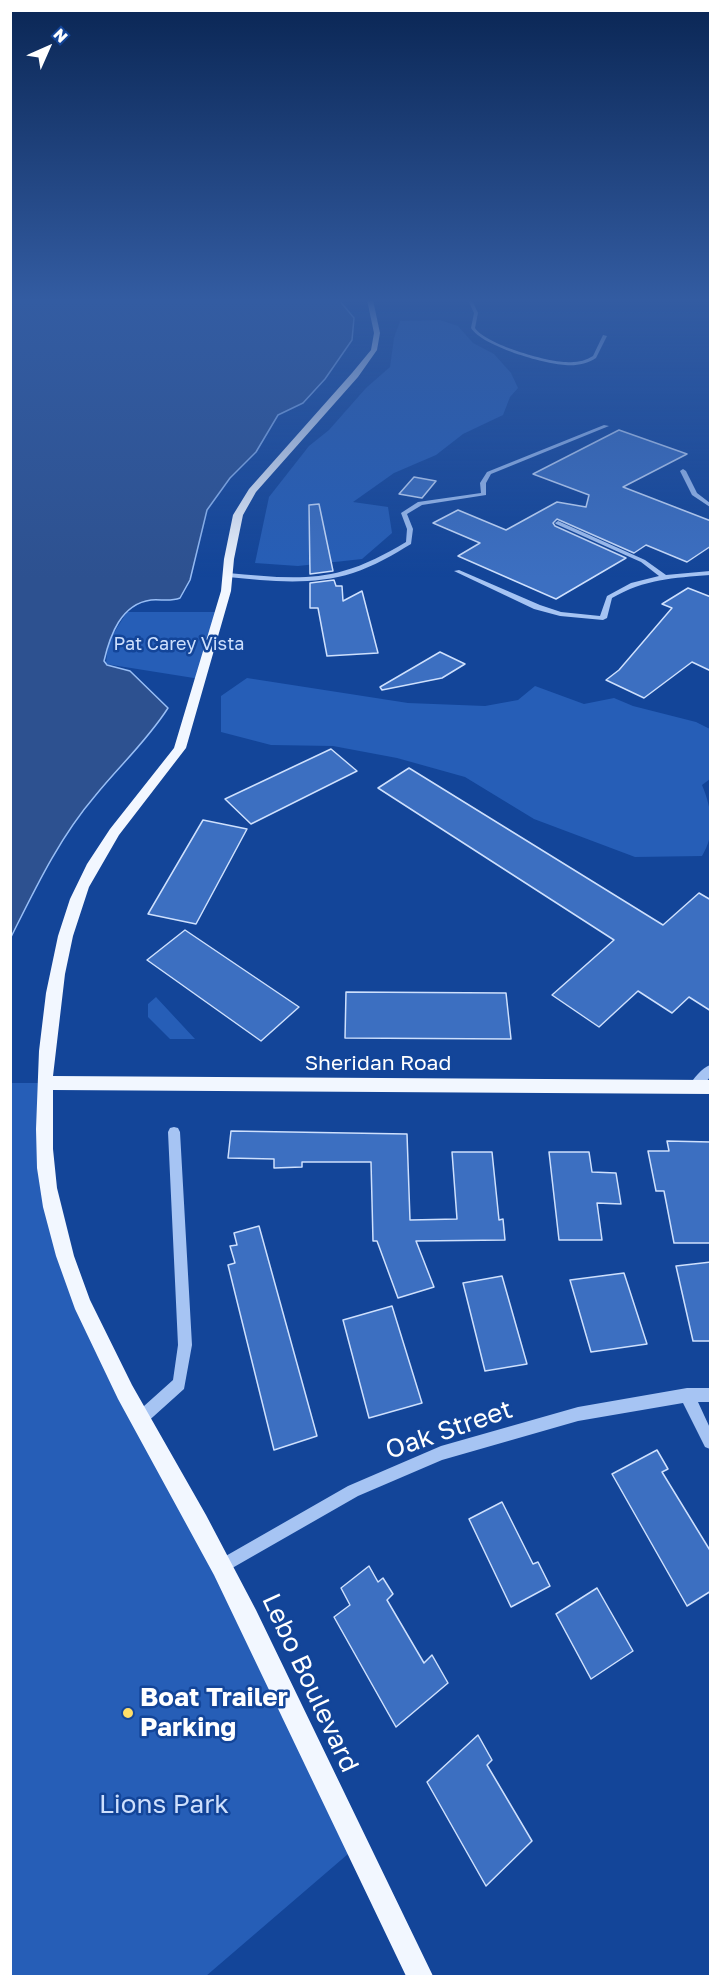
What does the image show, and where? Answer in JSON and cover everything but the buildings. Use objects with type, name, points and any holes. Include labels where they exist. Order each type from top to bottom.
[{"type":"main road","name":"Lebo Boulevard","points":[[337,393],[244,502],[234,529],[222,606],[180,748],[170,764],[130,810],[107,843],[91,869],[77,899],[59,968],[45,1083],[44,1140],[46,1173],[52,1207],[66,1260],[89,1320],[139,1419],[222,1566],[355,1848],[420,1977]]},
{"type":"main road","name":"Sheridan Road","points":[[45,1083],[703,1087]]},
{"type":"street","points":[[228,575],[274,578],[332,576],[378,562],[409,543],[410,529],[404,513],[420,503],[484,494],[483,483],[489,473],[606,426]]},
{"type":"street","points":[[683,471],[694,494],[711,505]]},
{"type":"street","points":[[558,524],[643,561],[664,576]]},
{"type":"street","points":[[457,571],[537,607],[560,614],[603,618],[609,597],[631,583],[664,576],[711,573]]},
{"type":"street","points":[[703,1087],[711,1070]]},
{"type":"street","points":[[139,1419],[179,1384],[185,1345],[174,1132]]},
{"type":"street","points":[[687,1395],[711,1442]]},
{"type":"street","name":"Oak Street","points":[[222,1566],[354,1491],[441,1454],[578,1414],[687,1395],[711,1395]]},
{"type":"green space","points":[[362,393],[514,393],[503,415],[463,434],[436,455],[394,473],[353,502],[388,507],[392,533],[362,559],[298,566],[255,563],[269,497],[309,446],[329,430]]},
{"type":"green space","name":"Pat Carey Vista","points":[[127,612],[220,612],[200,679],[106,664],[108,642]]},
{"type":"green space","points":[[247,678],[408,703],[485,706],[518,700],[535,686],[584,704],[614,698],[633,706],[696,722],[710,729],[710,779],[702,785],[711,821],[706,848],[702,856],[635,857],[534,819],[465,777],[397,758],[333,746],[271,745],[221,732],[221,696]]},
{"type":"green space","points":[[156,997],[195,1039],[170,1039],[148,1017],[148,1004]]},
{"type":"green space","name":"Lions Park","points":[[10,1083],[45,1083],[43,1140],[66,1260],[355,1848],[206,1976],[11,1976]]},
{"type":"shaded area","points":[[11,393],[312,393],[303,403],[278,415],[256,452],[230,478],[207,510],[190,580],[180,598],[141,603],[125,614],[114,631],[104,661],[107,665],[130,671],[168,708],[70,829],[48,864],[11,937]]},
{"type":"place","name":"Boat Trailer Parking","points":[[128,1713]]}]
